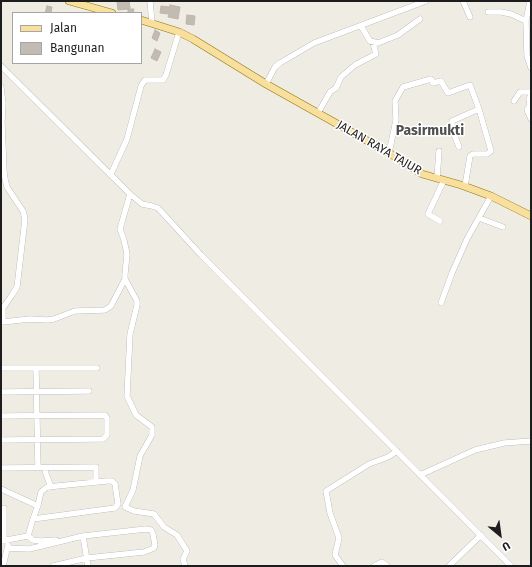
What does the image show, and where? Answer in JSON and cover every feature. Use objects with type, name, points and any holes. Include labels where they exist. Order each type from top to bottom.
[{"type":"main road","points":[[69,1],[108,12]]},
{"type":"main road","name":"JALAN RAYA TAJUR","points":[[142,20],[179,32],[203,45],[266,84],[389,153],[422,174],[465,186],[491,196],[531,216]]},
{"type":"street","points":[[150,1],[152,23]]},
{"type":"street","points":[[266,84],[275,67],[321,40],[426,1]]},
{"type":"street","points":[[463,1],[470,17]]},
{"type":"street","points":[[530,1],[526,20],[527,56],[531,68]]},
{"type":"street","points":[[488,12],[511,14],[526,20]]},
{"type":"street","points":[[361,26],[370,41],[378,43],[391,39],[420,19]]},
{"type":"street","points":[[111,174],[126,139],[141,86],[145,80],[163,80],[179,32]]},
{"type":"street","points":[[318,113],[330,92],[336,88],[341,77],[355,65],[376,54],[373,42]]},
{"type":"street","points":[[1,66],[130,194],[142,204],[158,208],[201,255],[511,566]]},
{"type":"street","points":[[389,153],[396,120],[395,101],[403,87],[430,79],[433,83],[441,81],[448,93],[470,85],[479,109],[491,151],[487,154],[473,154],[470,156],[465,186]]},
{"type":"street","points":[[1,87],[3,103],[2,122],[5,179],[11,194],[23,211],[25,219],[17,287],[3,308],[3,322],[48,320],[75,311],[105,310],[111,306],[126,279]]},
{"type":"street","points":[[514,101],[520,92],[531,93],[529,99],[530,105],[527,110],[531,119]]},
{"type":"street","points":[[459,147],[452,129],[452,121],[479,109]]},
{"type":"street","points":[[439,151],[441,179],[428,214],[440,222]]},
{"type":"street","points":[[130,194],[120,229],[127,254],[126,279],[137,301],[130,334],[127,396],[136,415],[152,426],[152,435],[140,456],[133,490],[125,506],[134,511],[154,514],[164,526],[177,535],[187,551],[183,559],[185,566]]},
{"type":"street","points":[[441,303],[467,239],[491,196]]},
{"type":"street","points":[[479,218],[503,227]]},
{"type":"street","points":[[1,368],[97,368]]},
{"type":"street","points":[[36,369],[38,468]]},
{"type":"street","points":[[1,392],[89,391]]},
{"type":"street","points":[[1,416],[105,415],[107,418],[107,436],[105,438],[1,440]]},
{"type":"street","points":[[420,475],[475,450],[504,443],[531,441]]},
{"type":"street","points":[[343,566],[335,555],[339,538],[330,513],[326,491],[369,464],[397,452]]},
{"type":"street","points":[[1,468],[96,467],[96,482]]},
{"type":"street","points":[[45,468],[51,487]]},
{"type":"street","points":[[28,536],[33,518],[38,506],[41,492],[44,489],[96,482],[112,481],[115,484],[118,504],[115,508],[33,518]]},
{"type":"street","points":[[1,489],[41,508],[42,517]]},
{"type":"street","points":[[3,566],[7,548],[5,541],[4,508]]},
{"type":"street","points":[[7,548],[29,549],[83,536],[146,530],[151,530],[153,534],[155,546],[154,548],[144,552],[87,558],[53,566]]},
{"type":"street","points":[[5,541],[28,536]]},
{"type":"street","points":[[28,536],[33,540],[40,541],[73,538]]},
{"type":"street","points":[[83,536],[88,566]]},
{"type":"street","points":[[449,566],[481,536]]},
{"type":"street","points":[[374,566],[382,562],[387,566]]},
{"type":"building","points":[[117,1],[129,1],[129,9],[134,9],[133,12],[128,12],[128,9],[118,10]]},
{"type":"building","points":[[170,5],[180,7],[178,19],[168,17],[169,14],[160,13],[161,6],[170,7]]},
{"type":"building","points":[[47,6],[52,7],[51,12],[45,12]]},
{"type":"building","points":[[187,15],[195,16],[194,25],[186,24]]},
{"type":"building","points":[[155,30],[160,33],[157,41],[152,38]]},
{"type":"building","points":[[155,49],[161,52],[157,61],[151,58]]},
{"type":"district","name":"Pasirmukti","points":[[430,131]]}]
